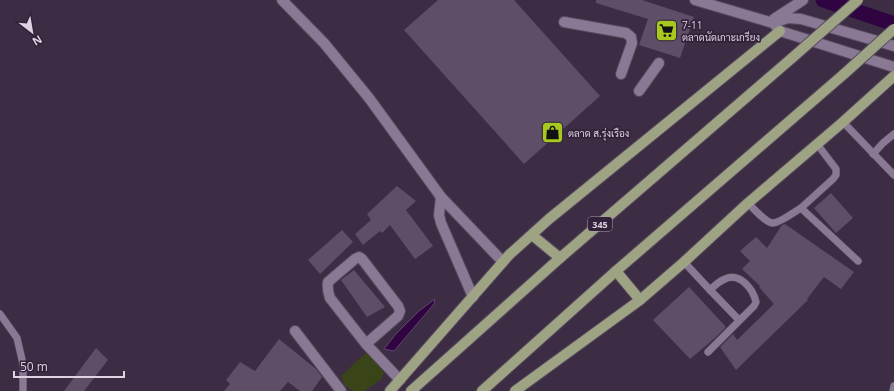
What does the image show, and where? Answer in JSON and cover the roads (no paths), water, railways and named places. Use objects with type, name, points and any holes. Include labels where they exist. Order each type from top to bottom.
[{"type":"main road","name":"345","points":[[411,391],[560,258],[858,0]]},
{"type":"main road","points":[[482,391],[616,271],[894,29]]},
{"type":"main road","points":[[390,391],[509,255],[550,219],[780,32]]},
{"type":"main road","points":[[515,391],[640,300],[748,203],[843,122],[894,76]]},
{"type":"main road","points":[[532,235],[560,258]]},
{"type":"main road","points":[[616,271],[640,300]]},
{"type":"street","points":[[282,0],[330,49],[369,98],[441,196],[503,262]]},
{"type":"street","points":[[695,0],[771,22],[788,18],[801,18],[894,46]]},
{"type":"street","points":[[771,22],[800,1]]},
{"type":"street","points":[[564,22],[626,33],[630,37],[632,43],[621,74]]},
{"type":"street","points":[[771,22],[780,32],[894,67]]},
{"type":"street","points":[[639,91],[659,63]]},
{"type":"street","points":[[441,196],[439,215],[441,223],[472,297]]},
{"type":"street","points":[[366,344],[398,316],[400,311],[398,306],[362,259],[355,258],[328,282],[327,291],[330,298],[366,344],[400,380]]},
{"type":"street","points":[[295,331],[341,391]]},
{"type":"lane","points":[[843,122],[894,175]]},
{"type":"lane","points":[[873,154],[894,134]]},
{"type":"lane","points":[[748,203],[767,221],[773,223],[779,222],[801,208],[836,175],[836,169],[817,144]]},
{"type":"lane","points":[[801,208],[858,261]]},
{"type":"lane","points":[[684,262],[739,320]]},
{"type":"lane","points":[[708,352],[754,306],[756,302],[756,298],[749,287],[739,278],[733,277],[725,279],[710,290]]},
{"type":"lane","points":[[0,314],[17,338],[23,364],[23,391]]},
{"type":"lane","points":[[893,391],[894,386]]},
{"type":"waterway","points":[[823,0],[894,24]]},
{"type":"place","name":"7-11 ตลาดนัดเกาะเกรียง","points":[[666,31]]},
{"type":"place","name":"ตลาด ส.รุ่งเรือง","points":[[553,133]]}]
